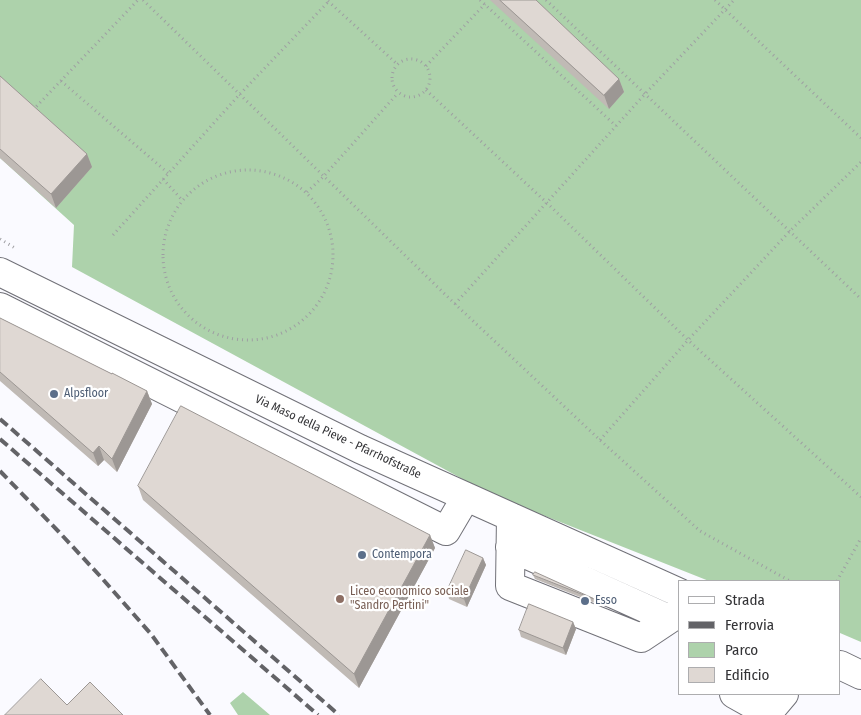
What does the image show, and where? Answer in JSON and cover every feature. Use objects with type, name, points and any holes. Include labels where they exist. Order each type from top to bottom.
[{"type":"street","name":"Via Maso della Pieve - Pfarrhofstraße","points":[[0,272],[360,449],[678,592]]},
{"type":"street","points":[[0,308],[446,531],[466,497]]},
{"type":"street","points":[[182,398],[197,369]]},
{"type":"street","points":[[511,517],[510,586],[641,638],[674,616]]},
{"type":"street","points":[[510,547],[674,616]]},
{"type":"street","points":[[841,665],[861,675]]},
{"type":"street","points":[[736,695],[768,713],[783,695]]},
{"type":"path","points":[[31,112],[138,0]]},
{"type":"path","points":[[143,0],[455,304],[600,440],[700,530],[788,580]]},
{"type":"path","points":[[480,0],[616,126]]},
{"type":"path","points":[[546,0],[861,299]]},
{"type":"path","points":[[715,0],[861,138]]},
{"type":"path","points":[[455,304],[645,94],[734,0]]},
{"type":"path","points":[[113,234],[240,94],[329,1],[397,64]]},
{"type":"path","points":[[426,66],[485,4]]},
{"type":"path","points":[[402,60],[421,61],[426,66],[430,78],[426,90],[422,94],[409,98],[403,97],[393,88],[391,76],[393,69],[402,60]]},
{"type":"path","points":[[61,81],[168,173]]},
{"type":"path","points":[[426,90],[547,203],[688,340],[861,496]]},
{"type":"path","points":[[307,192],[324,176],[398,93]]},
{"type":"path","points":[[600,440],[688,340],[790,231],[861,162]]},
{"type":"path","points":[[257,169],[284,176],[307,192],[324,214],[333,240],[334,268],[325,295],[308,318],[284,334],[256,341],[227,339],[201,327],[180,308],[166,282],[162,254],[168,225],[182,200],[203,182],[229,171],[257,169]]},
{"type":"path","points":[[163,179],[182,200]]},
{"type":"path","points":[[838,580],[861,538]]},
{"type":"green space","points":[[0,0],[861,0],[861,642],[841,633],[841,580],[706,580],[492,495],[72,267],[74,225],[0,158]]},
{"type":"green space","points":[[243,692],[270,715],[238,715],[230,703]]},
{"type":"building","points":[[500,0],[536,0],[619,79],[604,95]]},
{"type":"building","points":[[0,76],[87,154],[51,194],[0,149]]},
{"type":"building","points":[[0,318],[147,391],[112,459],[99,446],[93,453],[0,372]]},
{"type":"building","points":[[181,406],[430,535],[354,674],[138,486]]},
{"type":"building","points":[[466,550],[483,558],[464,599],[447,591]]},
{"type":"building","points":[[535,572],[599,601],[533,575]]},
{"type":"building","points":[[529,604],[573,622],[563,648],[519,630]]},
{"type":"building","points":[[41,679],[67,705],[90,682],[123,715],[5,715]]},
{"type":"railway","points":[[0,419],[339,715]]},
{"type":"railway","points":[[0,439],[318,715]]},
{"type":"railway","points":[[0,471],[100,576],[151,634],[210,715]]},
{"type":"place","name":"Alpsfloor","points":[[54,394]]},
{"type":"place","name":"Contempora","points":[[362,555]]},
{"type":"place","name":"Liceo economico sociale \"Sandro Pertini\"","points":[[340,599]]},
{"type":"place","name":"Esso","points":[[585,601]]}]
